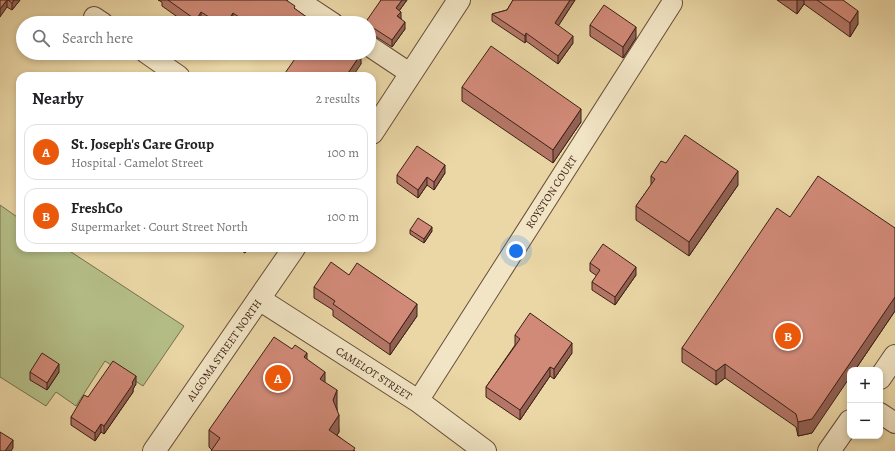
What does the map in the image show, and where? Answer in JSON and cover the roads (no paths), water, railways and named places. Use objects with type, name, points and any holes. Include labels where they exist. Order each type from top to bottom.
[{"type":"street","points":[[298,0],[322,16]]},
{"type":"street","points":[[376,127],[459,0]]},
{"type":"street","name":"ROYSTON COURT","points":[[418,401],[672,3]]},
{"type":"street","points":[[376,51],[412,74]]},
{"type":"street","points":[[156,60],[173,72]]},
{"type":"street","name":"ALGOMA STREET NORTH","points":[[154,451],[291,252]]},
{"type":"street","name":"CAMELOT STREET","points":[[259,300],[418,401],[485,451]]},
{"type":"street","points":[[883,374],[895,356]]},
{"type":"street","points":[[883,415],[895,424]]},
{"type":"street","points":[[829,451],[847,425]]},
{"type":"place","name":"FreshCo","points":[[788,336]]},
{"type":"place","name":"St. Joseph's Care Group","points":[[278,378]]}]
